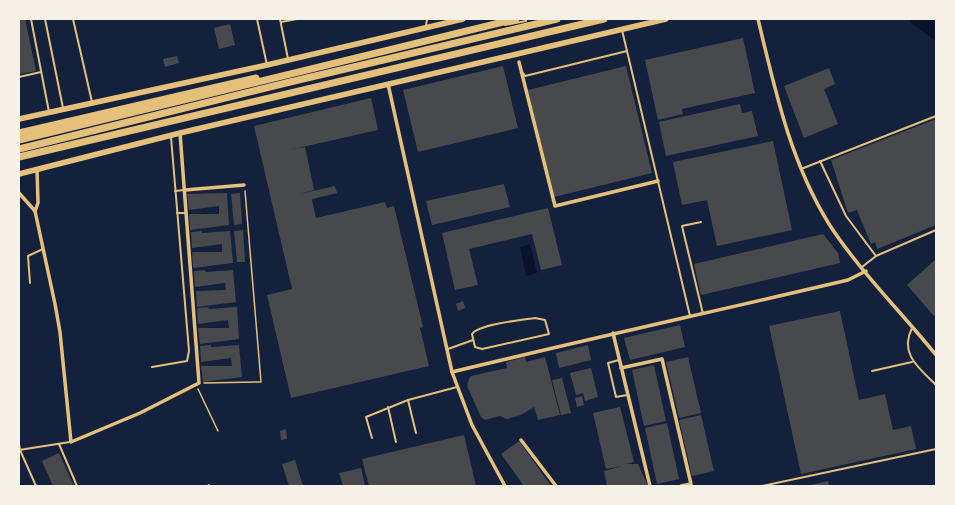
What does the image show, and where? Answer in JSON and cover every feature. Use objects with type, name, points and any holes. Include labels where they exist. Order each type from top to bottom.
[{"type":"highway","points":[[19,140],[516,19]]},
{"type":"highway","points":[[19,149],[290,82],[557,19]]},
{"type":"highway","points":[[19,157],[604,19]]},
{"type":"highway","points":[[21,132],[498,20]]},
{"type":"main road","points":[[19,119],[267,65],[463,19]]},
{"type":"main road","points":[[19,174],[37,168],[180,133],[666,19]]},
{"type":"street","points":[[758,19],[784,124],[801,169],[830,225],[936,355]]},
{"type":"street","points":[[518,62],[555,206],[658,181]]},
{"type":"street","points":[[388,84],[452,372],[472,425],[505,486]]},
{"type":"street","points":[[19,193],[35,212],[43,249],[60,332],[71,442],[140,413],[198,385],[187,213],[180,133]]},
{"type":"street","points":[[35,212],[38,203],[37,168]]},
{"type":"street","points":[[185,190],[244,185]]},
{"type":"street","points":[[452,372],[613,333],[690,317],[848,280],[866,271]]},
{"type":"street","points":[[613,333],[650,486]]},
{"type":"street","points":[[621,368],[662,358],[691,484],[681,486]]},
{"type":"street","points":[[521,440],[556,486]]},
{"type":"lane","points":[[31,19],[49,112]]},
{"type":"lane","points":[[45,19],[63,109]]},
{"type":"lane","points":[[73,19],[92,102]]},
{"type":"lane","points":[[257,19],[267,65]]},
{"type":"lane","points":[[280,19],[288,59]]},
{"type":"lane","points":[[280,22],[297,19]]},
{"type":"lane","points":[[426,27],[427,19]]},
{"type":"lane","points":[[498,20],[498,27],[526,19]]},
{"type":"lane","points":[[622,29],[690,317]]},
{"type":"lane","points":[[515,54],[525,76],[627,52]]},
{"type":"lane","points":[[19,77],[41,72]]},
{"type":"lane","points":[[801,169],[936,116]]},
{"type":"lane","points":[[152,367],[187,361],[188,351],[172,136]]},
{"type":"lane","points":[[820,161],[846,216],[876,256]]},
{"type":"lane","points":[[175,191],[185,190]]},
{"type":"lane","points":[[177,213],[187,213]]},
{"type":"lane","points":[[701,222],[682,226],[703,314]]},
{"type":"lane","points":[[862,266],[876,256],[936,230]]},
{"type":"lane","points":[[30,283],[28,256],[43,249]]},
{"type":"lane","points":[[535,318],[545,320],[549,334],[480,349],[475,347],[473,340],[472,334],[480,329],[535,318]]},
{"type":"lane","points":[[912,326],[907,340],[912,362],[936,385]]},
{"type":"lane","points":[[446,349],[473,340]]},
{"type":"lane","points":[[619,360],[608,363],[616,397],[627,395]]},
{"type":"lane","points":[[872,371],[912,362]]},
{"type":"lane","points":[[372,438],[366,417],[408,400],[457,387]]},
{"type":"lane","points":[[408,400],[416,433]]},
{"type":"lane","points":[[388,407],[396,442]]},
{"type":"lane","points":[[19,450],[71,442]]},
{"type":"lane","points":[[19,444],[19,450],[36,486]]},
{"type":"lane","points":[[59,444],[78,486]]},
{"type":"lane","points":[[762,486],[936,449]]},
{"type":"path","points":[[218,431],[198,385],[260,382],[244,185]]},
{"type":"water","points":[[530,244],[537,273],[526,276],[520,247]]},
{"type":"building","points":[[19,19],[25,19],[36,71],[19,74]]},
{"type":"building","points":[[230,24],[235,45],[219,49],[214,28]]},
{"type":"building","points":[[743,38],[755,93],[682,109],[683,114],[658,120],[645,60]]},
{"type":"building","points":[[177,56],[179,63],[165,67],[163,59]]},
{"type":"building","points":[[503,66],[518,128],[418,152],[403,90]]},
{"type":"building","points":[[626,66],[652,173],[554,197],[528,90]]},
{"type":"building","points":[[829,68],[835,84],[824,89],[838,124],[804,138],[784,86]]},
{"type":"building","points":[[371,98],[378,130],[289,150],[305,147],[314,190],[299,194],[335,186],[337,193],[312,199],[316,218],[385,202],[387,208],[394,206],[423,327],[420,328],[429,366],[291,398],[267,295],[292,289],[254,126]]},
{"type":"building","points":[[740,104],[742,113],[752,111],[758,136],[666,156],[659,122]]},
{"type":"building","points":[[936,119],[936,225],[877,249],[875,242],[871,244],[857,210],[848,213],[831,160]]},
{"type":"building","points":[[773,141],[792,230],[717,246],[707,200],[682,205],[673,162]]},
{"type":"building","points":[[504,184],[510,207],[432,225],[426,201]]},
{"type":"building","points":[[227,193],[229,225],[190,230],[189,214],[219,214],[219,206],[189,210],[187,194]]},
{"type":"building","points":[[240,193],[242,224],[234,225],[231,194]]},
{"type":"building","points":[[548,208],[562,265],[541,270],[532,234],[469,249],[478,285],[455,290],[442,233]]},
{"type":"building","points":[[243,230],[245,262],[237,262],[234,231]]},
{"type":"building","points":[[202,231],[202,233],[230,231],[233,263],[193,268],[192,252],[222,252],[222,244],[192,248],[191,232]]},
{"type":"building","points":[[823,234],[838,253],[840,263],[701,295],[694,264]]},
{"type":"building","points":[[936,259],[936,315],[934,316],[907,285]]},
{"type":"building","points":[[205,270],[206,272],[233,270],[236,302],[197,307],[196,291],[226,290],[225,283],[195,287],[194,271]]},
{"type":"building","points":[[463,301],[465,308],[458,311],[456,304]]},
{"type":"building","points":[[208,307],[209,309],[237,307],[239,339],[200,344],[198,328],[229,328],[228,320],[198,324],[197,308]]},
{"type":"building","points":[[840,311],[859,400],[885,394],[893,430],[911,426],[916,449],[801,474],[769,326]]},
{"type":"building","points":[[680,325],[685,347],[630,360],[624,338]]},
{"type":"building","points":[[211,345],[211,347],[239,345],[242,377],[203,382],[201,366],[232,366],[231,358],[201,362],[200,346]]},
{"type":"building","points":[[588,345],[591,360],[559,368],[556,353]]},
{"type":"building","points":[[525,357],[526,362],[545,357],[560,415],[538,420],[534,407],[521,415],[507,419],[500,416],[485,420],[481,417],[467,386],[469,379],[471,376],[507,368],[506,362]]},
{"type":"building","points":[[688,357],[701,413],[679,418],[666,362]]},
{"type":"building","points":[[654,365],[666,421],[644,426],[632,370]]},
{"type":"building","points":[[591,368],[598,397],[585,401],[583,393],[576,395],[570,373]]},
{"type":"building","points":[[562,378],[571,413],[561,415],[552,380]]},
{"type":"building","points":[[582,396],[584,405],[577,407],[575,398]]},
{"type":"building","points":[[620,407],[634,462],[626,464],[638,464],[648,486],[607,486],[604,471],[622,466],[606,469],[593,413]]},
{"type":"building","points":[[701,415],[714,471],[692,476],[679,420]]},
{"type":"building","points":[[667,423],[679,479],[657,484],[645,428]]},
{"type":"building","points":[[286,429],[287,439],[281,440],[280,431]]},
{"type":"building","points":[[464,435],[476,486],[369,486],[362,459]]},
{"type":"building","points":[[519,441],[551,486],[524,486],[501,454]]},
{"type":"building","points":[[59,453],[74,486],[53,486],[42,461]]},
{"type":"building","points":[[295,460],[303,486],[289,486],[282,464]]},
{"type":"building","points":[[361,468],[365,486],[343,486],[339,473]]},
{"type":"building","points":[[828,481],[829,486],[810,486],[810,485]]},
{"type":"waterway","points":[[918,19],[936,32]]}]
